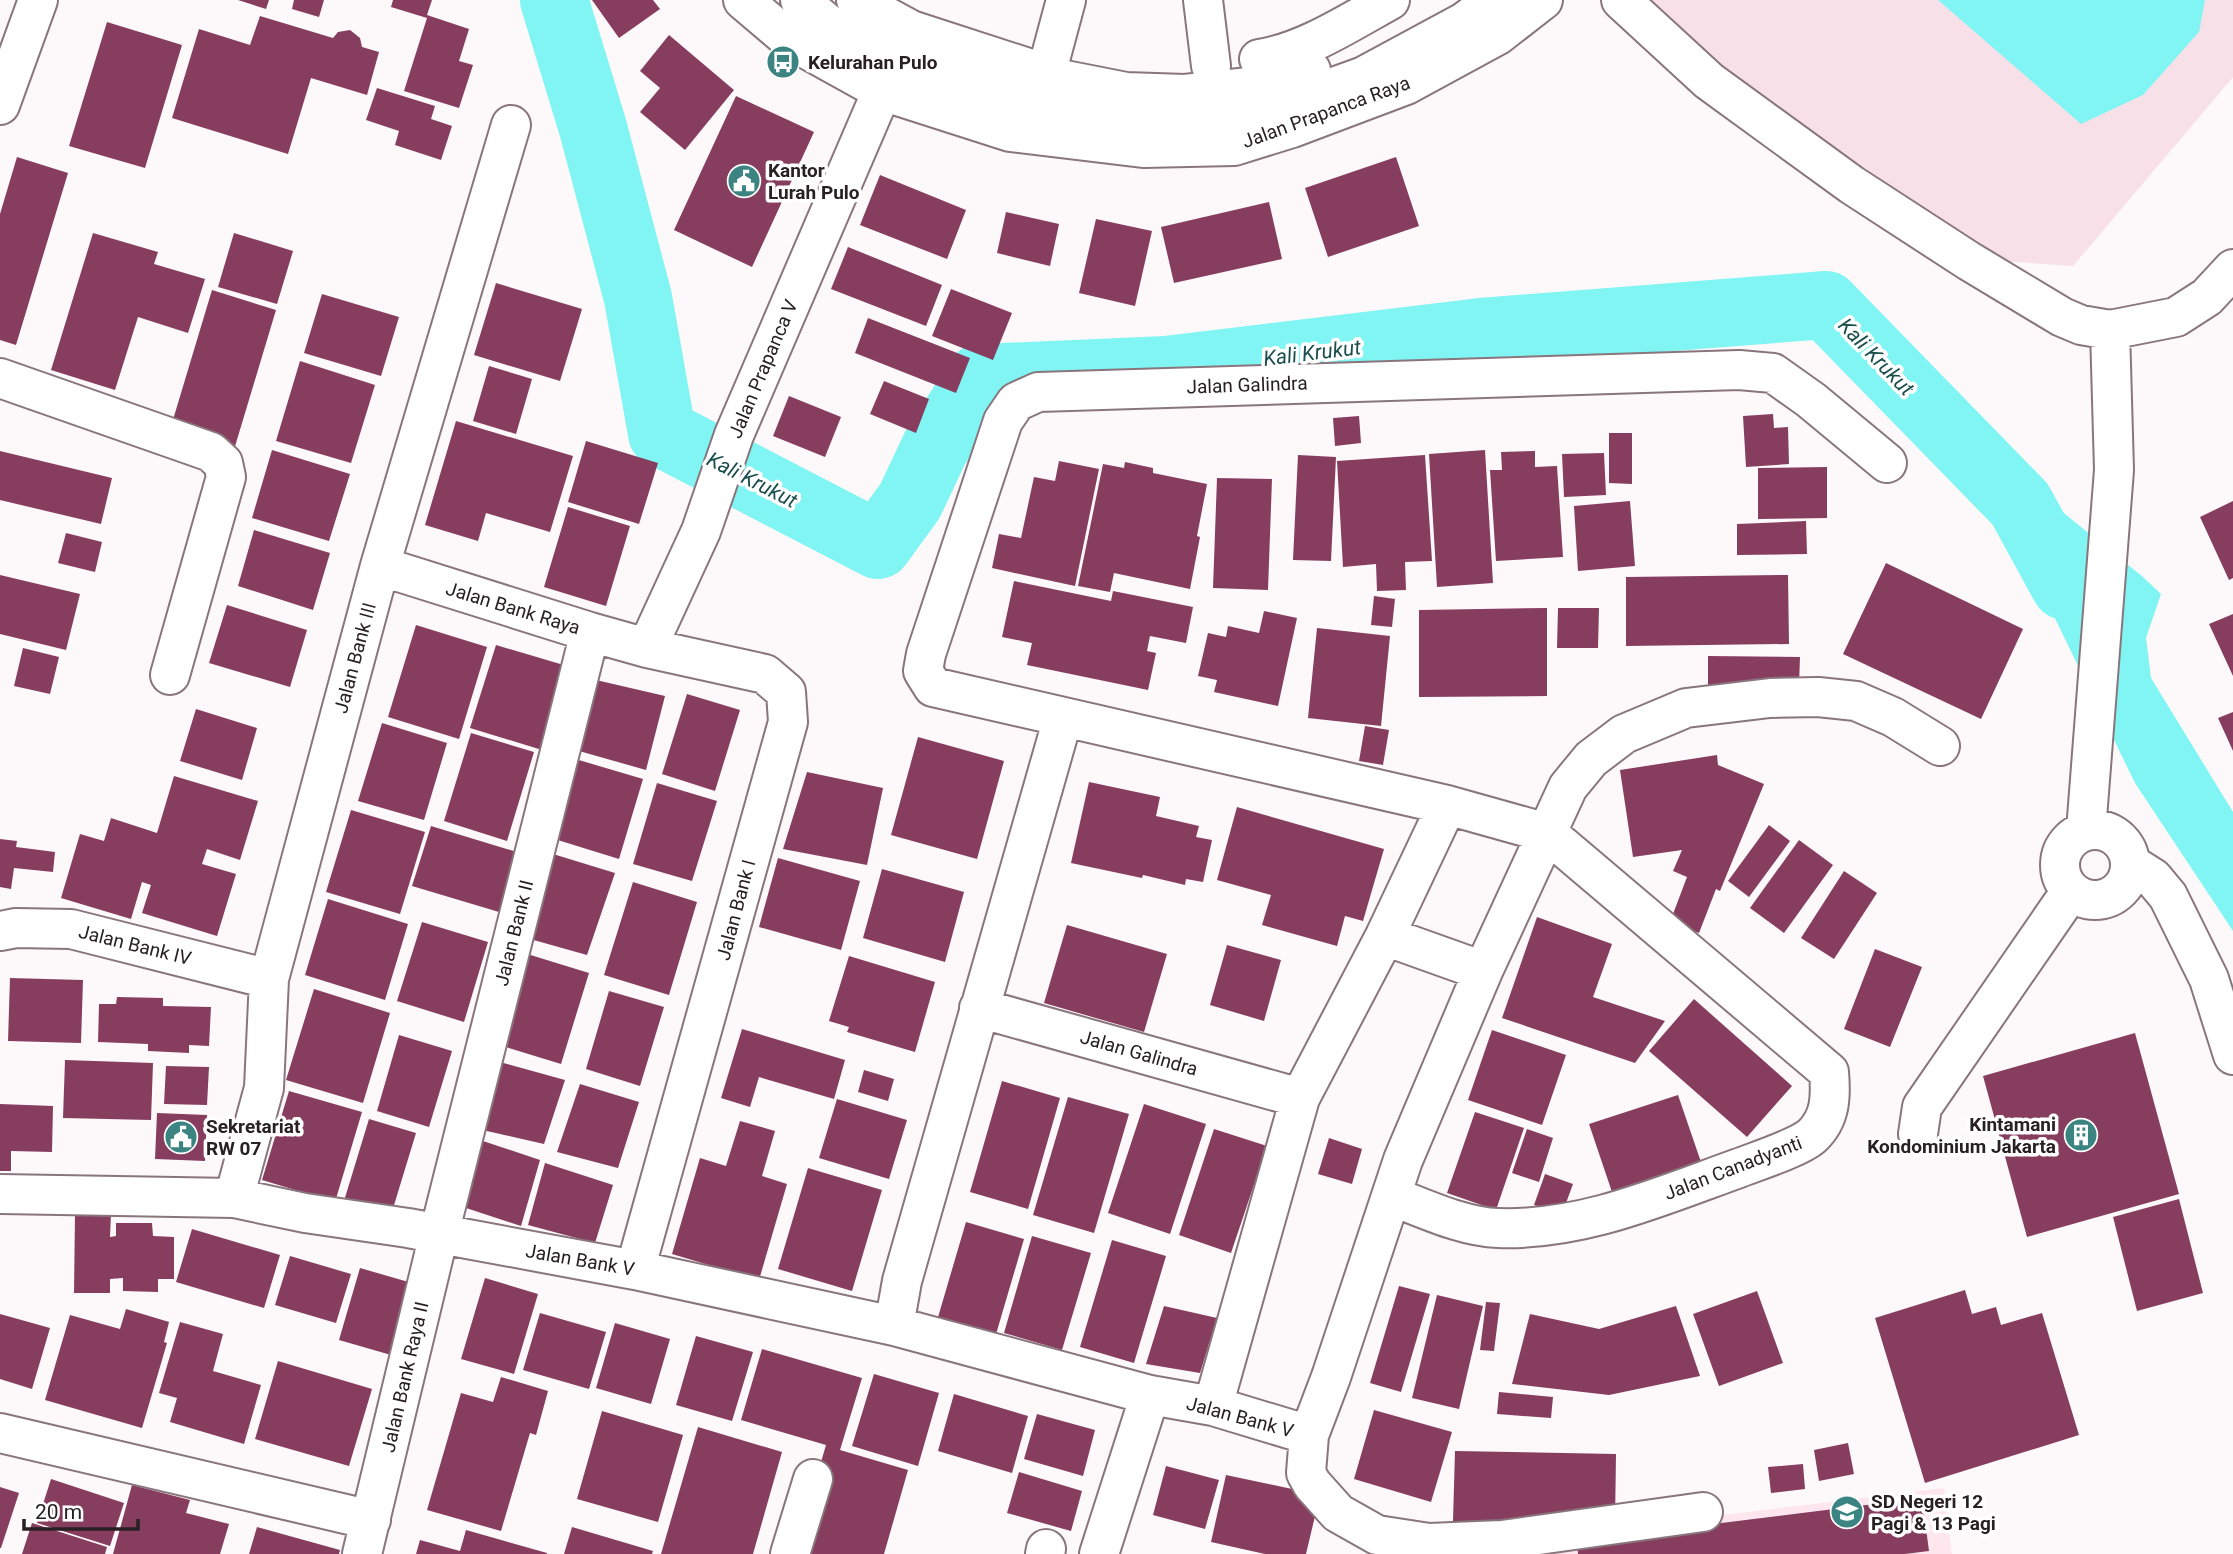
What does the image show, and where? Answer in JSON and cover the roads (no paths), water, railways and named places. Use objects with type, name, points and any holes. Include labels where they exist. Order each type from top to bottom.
[{"type":"street","points":[[0,105],[37,0]]},
{"type":"street","name":"Jalan Prapanca Raya","points":[[743,0],[790,40],[882,91],[1010,132],[1143,148],[1234,146],[1292,128],[1406,85],[1498,36],[1543,0]]},
{"type":"street","points":[[800,0],[828,24],[862,45],[903,63],[1052,113],[1185,121],[1259,114],[1364,76],[1464,22],[1494,0]]},
{"type":"street","points":[[856,0],[911,30],[1065,80],[1126,92],[1185,94],[1258,86],[1348,58],[1445,0]]},
{"type":"street","points":[[894,0],[973,36],[1051,56],[1152,69],[1211,66],[1273,57],[1308,43],[1390,0]]},
{"type":"street","points":[[1051,56],[1066,0]]},
{"type":"street","points":[[1203,0],[1211,66]]},
{"type":"street","points":[[1621,0],[1709,81],[1852,185],[2062,317],[2081,325],[2110,330],[2176,317],[2207,297],[2233,269]]},
{"type":"street","name":"Jalan Prapanca V","points":[[647,648],[701,531],[734,435],[882,91]]},
{"type":"street","name":"Jalan Bank III","points":[[233,1198],[264,1088],[269,979],[380,566],[510,124]]},
{"type":"street","points":[[2110,330],[2114,470],[2087,812],[2075,836],[2060,856],[2059,869],[2063,882],[2071,891],[2082,899],[2096,901],[2110,898],[2121,889],[2129,877],[2131,863]]},
{"type":"street","name":"Jalan Galindra","points":[[1447,805],[1063,719],[933,687],[923,671],[926,654],[1003,421],[1016,402],[1038,392],[1739,370],[1773,373],[1811,400],[1887,463]]},
{"type":"street","points":[[0,378],[211,452],[223,463],[226,477],[170,675]]},
{"type":"street","name":"Jalan Bank Raya","points":[[380,566],[647,648]]},
{"type":"street","name":"Jalan Bank II","points":[[439,1234],[590,632]]},
{"type":"street","name":"Jalan Bank I","points":[[635,1270],[788,722],[786,692],[765,674],[647,648]]},
{"type":"street","points":[[1703,1512],[1502,1539],[1429,1543],[1377,1535],[1338,1513],[1326,1503],[1312,1484],[1306,1473],[1309,1435],[1403,1160],[1483,971],[1568,787],[1591,759],[1624,734],[1686,708],[1770,698],[1818,697],[1856,701],[1893,717],[1940,746]]},
{"type":"street","points":[[894,1326],[902,1281],[1063,719]]},
{"type":"street","points":[[1213,1406],[1300,1097],[1385,936],[1447,805]]},
{"type":"street","name":"Jalan Canadyanti","points":[[1391,1196],[1461,1222],[1495,1228],[1545,1227],[1611,1213],[1771,1156],[1811,1137],[1824,1120],[1832,1097],[1829,1072],[1547,833],[1447,805]]},
{"type":"street","points":[[2087,812],[2099,829],[2111,833],[2121,841],[2131,863],[2153,878],[2168,896],[2209,979],[2233,1055]]},
{"type":"street","points":[[1918,1135],[1922,1107],[2071,891]]},
{"type":"street","name":"Jalan Bank IV","points":[[0,931],[16,928],[71,929],[269,979]]},
{"type":"street","points":[[1385,936],[1483,971]]},
{"type":"street","name":"Jalan Galindra","points":[[979,1008],[1300,1097]]},
{"type":"street","name":"Jalan Bank V","points":[[0,1194],[233,1198],[635,1270],[894,1326],[1161,1397],[1213,1406],[1309,1435]]},
{"type":"street","name":"Jalan Bank Raya II","points":[[0,1433],[366,1537],[439,1234]]},
{"type":"street","points":[[1099,1554],[1161,1397]]},
{"type":"street","points":[[790,1554],[813,1479]]},
{"type":"water","points":[[1938,0],[2205,0],[2199,32],[2143,95],[2081,124]]},
{"type":"water","points":[[2039,493],[2161,594],[2146,638],[2151,678],[2233,812],[2233,931],[2135,783],[2013,532],[2020,504]]},
{"type":"waterway","name":"Kali Krukut","points":[[554,0],[593,128],[638,298],[662,433],[878,545],[910,501],[935,448],[980,378],[1166,370],[1481,332],[1826,305],[2020,504],[2065,586]]},
{"type":"place","name":"Kelurahan Pulo","points":[[783,62]]},
{"type":"place","name":"Kantor Lurah Pulo","points":[[744,181]]},
{"type":"place","name":"Kintamani Kondominium Jakarta","points":[[2081,1135]]},
{"type":"place","name":"Sekretariat RW 07","points":[[181,1137]]},
{"type":"place","name":"SD Negeri 12 Pagi & 13 Pagi","points":[[1847,1512]]}]
